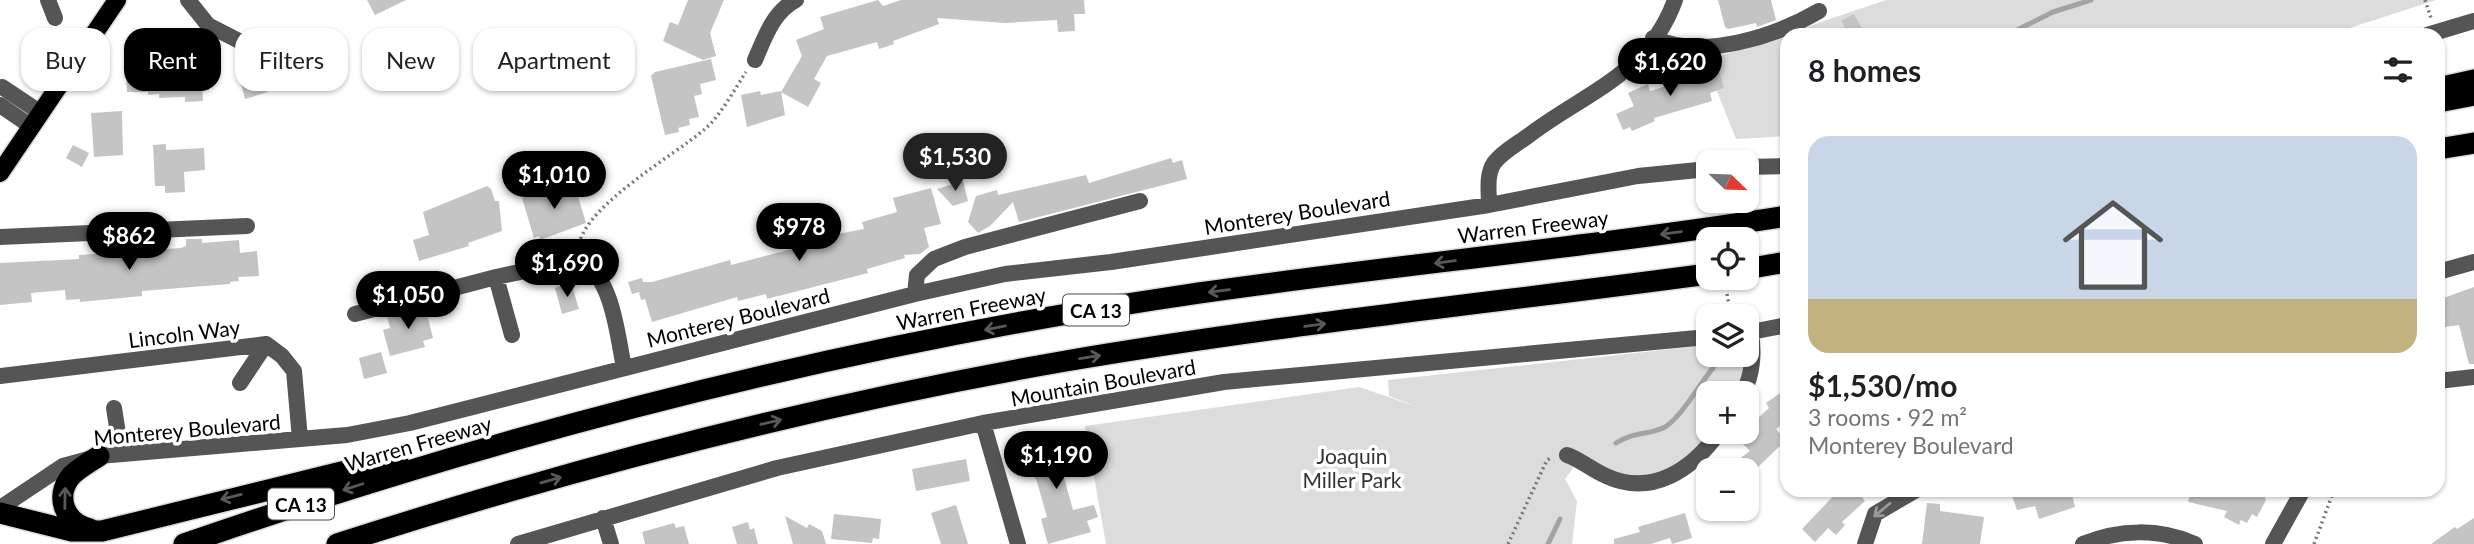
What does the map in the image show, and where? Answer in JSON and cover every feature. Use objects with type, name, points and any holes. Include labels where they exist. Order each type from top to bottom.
[{"type":"highway","points":[[2445,86],[2474,80]]},
{"type":"highway","points":[[2445,101],[2474,95]]},
{"type":"highway","points":[[2445,148],[2474,143]]},
{"type":"highway","name":"Warren Freeway","points":[[184,544],[418,466],[760,376],[1050,318],[1198,293],[1780,217]]},
{"type":"highway","points":[[1759,266],[1780,263]]},
{"type":"highway","name":"CA 13","points":[[337,544],[486,498],[769,422],[1057,363],[1205,339],[1696,276]]},
{"type":"highway","points":[[99,456],[70,478],[63,499],[69,519],[77,525],[102,531]]},
{"type":"highway","points":[[0,510],[72,531],[102,531],[370,466],[418,466]]},
{"type":"highway","points":[[374,544],[486,498]]},
{"type":"main road","points":[[0,173],[117,0]]},
{"type":"street","points":[[48,0],[55,18]]},
{"type":"street","points":[[188,0],[208,25],[235,39]]},
{"type":"street","points":[[755,60],[769,27],[787,5],[796,0]]},
{"type":"street","points":[[1489,205],[1488,185],[1495,162],[1543,124],[1608,86],[1653,38],[1675,0]]},
{"type":"street","points":[[1785,28],[1819,11]]},
{"type":"street","points":[[2445,30],[2474,22]]},
{"type":"street","points":[[1653,38],[1679,48],[1742,41],[1780,30]]},
{"type":"street","points":[[2,87],[36,120]]},
{"type":"street","points":[[0,105],[36,120]]},
{"type":"street","points":[[1759,167],[1780,166]]},
{"type":"street","name":"Monterey Boulevard","points":[[0,510],[63,466],[99,456],[347,435],[410,423],[915,294],[1005,274],[1111,262],[1489,205],[1638,176],[1696,170]]},
{"type":"street","points":[[915,294],[917,275],[933,259],[983,242],[1140,201]]},
{"type":"street","points":[[0,237],[247,226]]},
{"type":"street","points":[[355,314],[496,277],[581,259],[590,265],[603,285],[624,368]]},
{"type":"street","points":[[2445,270],[2474,262]]},
{"type":"street","points":[[496,277],[512,335]]},
{"type":"street","points":[[1759,331],[1780,326]]},
{"type":"street","name":"Mountain Boulevard","points":[[518,544],[776,468],[983,424],[1224,382],[1696,338]]},
{"type":"street","points":[[240,383],[266,344]]},
{"type":"street","name":"Lincoln Way","points":[[0,376],[266,344],[282,356],[294,371],[300,439]]},
{"type":"street","points":[[2445,380],[2474,377]]},
{"type":"street","points":[[114,408],[121,453]]},
{"type":"street","points":[[983,424],[1018,544]]},
{"type":"street","points":[[1567,455],[1606,476],[1638,486],[1666,478],[1694,461],[1709,444]]},
{"type":"street","points":[[1865,544],[1875,514],[1904,497]]},
{"type":"street","points":[[2273,544],[2299,497]]},
{"type":"street","points":[[603,518],[611,544]]},
{"type":"street","points":[[2083,544],[2138,532],[2174,535],[2194,544]]},
{"type":"path","points":[[575,260],[582,230],[635,180],[707,127],[755,60]]},
{"type":"path","points":[[1727,294],[1729,304]]},
{"type":"path","points":[[1508,544],[1547,460],[1567,455]]},
{"type":"path","points":[[2314,544],[2331,497]]},
{"type":"green space","points":[[1886,0],[2436,0],[2350,28],[1803,28]]},
{"type":"green space","points":[[1780,36],[1780,136],[1736,139],[1705,61]]},
{"type":"green space","name":"Joaquin Miller Park","points":[[1696,346],[1696,367],[1745,367],[1745,381],[1696,381],[1696,444],[1709,444],[1694,461],[1637,486],[1579,460],[1565,479],[1577,501],[1572,544],[1106,544],[1085,426],[1359,387],[1421,408],[1389,396],[1388,380]]},
{"type":"building","points":[[367,0],[406,0],[375,15]]},
{"type":"building","points":[[688,0],[724,0],[710,33],[716,56],[703,60],[663,41],[670,22],[678,25]]},
{"type":"building","points":[[878,0],[883,6],[901,0],[1084,0],[1085,14],[1074,14],[1075,31],[1058,32],[1057,20],[1005,23],[937,18],[939,24],[893,41],[894,44],[879,49],[877,42],[827,56],[814,79],[821,83],[808,107],[781,92],[802,56],[796,40],[824,29],[820,17]]},
{"type":"building","points":[[1718,0],[1771,0],[1776,20],[1757,27],[1756,23],[1728,29],[1725,27]]},
{"type":"building","points":[[1854,14],[1862,28],[1845,28],[1841,21]]},
{"type":"building","points":[[711,59],[716,80],[700,84],[702,94],[694,96],[699,117],[689,119],[690,125],[678,128],[679,132],[665,135],[651,76],[655,72]]},
{"type":"building","points":[[1716,63],[1724,88],[1710,93],[1712,101],[1654,118],[1655,121],[1632,131],[1630,127],[1623,130],[1616,114],[1634,106],[1628,93],[1648,84],[1650,91],[1699,76],[1697,69]]},
{"type":"building","points":[[202,91],[203,101],[185,102],[185,97],[159,98],[159,94],[127,92]]},
{"type":"building","points":[[243,91],[268,92],[245,99]]},
{"type":"building","points":[[760,91],[761,95],[781,91],[785,115],[747,127],[741,95]]},
{"type":"building","points":[[122,111],[123,155],[94,157],[91,113]]},
{"type":"building","points":[[166,144],[166,150],[204,148],[205,170],[184,172],[185,192],[165,193],[165,186],[155,186],[153,145]]},
{"type":"building","points":[[73,145],[89,153],[82,167],[66,158]]},
{"type":"building","points":[[1171,158],[1173,163],[1182,160],[1187,179],[1019,222],[1013,202],[990,226],[978,233],[968,222],[976,196],[997,190],[998,195],[1086,175],[1089,183]]},
{"type":"building","points":[[963,181],[968,201],[953,206],[937,189]]},
{"type":"building","points":[[574,183],[586,223],[540,240],[539,236],[534,238],[522,198]]},
{"type":"building","points":[[487,186],[491,189],[495,201],[499,201],[502,231],[468,243],[469,246],[419,261],[413,240],[429,235],[423,212]]},
{"type":"building","points":[[931,188],[941,224],[924,228],[929,247],[920,254],[904,255],[905,258],[867,269],[868,273],[767,299],[766,294],[738,301],[737,297],[652,322],[645,299],[641,300],[639,292],[632,294],[628,282],[642,278],[643,282],[652,282],[730,260],[731,265],[822,241],[821,237],[864,229],[862,222],[897,212],[893,198]]},
{"type":"building","points":[[186,239],[202,239],[202,243],[239,240],[240,253],[257,251],[259,276],[238,277],[239,281],[230,284],[142,291],[142,296],[80,302],[80,299],[66,300],[65,290],[31,293],[32,302],[0,305],[0,263],[79,259],[79,255],[181,248],[186,246]]},
{"type":"building","points":[[571,283],[579,309],[562,314],[555,288]]},
{"type":"building","points":[[2474,287],[2474,364],[2469,364],[2459,325],[2445,327],[2445,297]]},
{"type":"building","points":[[425,307],[433,338],[423,341],[425,347],[390,356],[383,330],[390,328],[387,316]]},
{"type":"building","points":[[381,352],[387,373],[364,379],[359,358]]},
{"type":"building","points":[[1780,393],[1780,426],[1776,429],[1780,433],[1780,446],[1759,466],[1759,458],[1741,458],[1750,451],[1743,444],[1759,444],[1759,417],[1769,408],[1766,403]]},
{"type":"building","points":[[1059,436],[1070,472],[1063,474],[1073,510],[1094,505],[1098,517],[1087,521],[1091,532],[1048,544],[1041,519],[1047,517],[1037,482],[1031,469],[1026,470],[1020,448]]},
{"type":"building","points":[[966,459],[970,481],[916,491],[912,469]]},
{"type":"building","points":[[1832,497],[1862,497],[1865,501],[1842,522],[1845,525],[1836,535],[1828,528],[1815,542],[1802,529]]},
{"type":"building","points":[[2012,497],[2073,497],[2075,507],[2039,519],[2035,506],[2017,510]]},
{"type":"building","points":[[2189,497],[2264,497],[2266,500],[2257,517],[2252,514],[2247,523],[2241,520],[2239,525],[2224,517],[2227,511],[2188,502]]},
{"type":"building","points":[[1927,503],[1940,504],[1940,511],[1984,517],[1980,544],[1922,544]]},
{"type":"building","points":[[956,505],[968,544],[941,544],[931,513]]},
{"type":"building","points":[[1685,513],[1692,538],[1672,544],[1670,538],[1651,544],[1614,544],[1614,539],[1640,532],[1638,527]]},
{"type":"building","points":[[834,514],[881,519],[879,539],[873,538],[872,543],[831,539]]},
{"type":"building","points":[[785,516],[807,528],[809,524],[822,531],[826,544],[793,544]]},
{"type":"building","points":[[2474,518],[2474,544],[2431,544],[2455,527],[2457,529]]},
{"type":"building","points":[[748,522],[750,530],[754,528],[758,544],[737,544],[732,527]]},
{"type":"building","points":[[674,523],[676,528],[684,526],[689,544],[645,544],[642,532]]},
{"type":"waterway","points":[[2021,28],[2053,12],[2091,0]]},
{"type":"waterway","points":[[1616,443],[1669,424],[1683,410],[1713,368]]},
{"type":"waterway","points":[[1548,544],[1560,519]]}]
